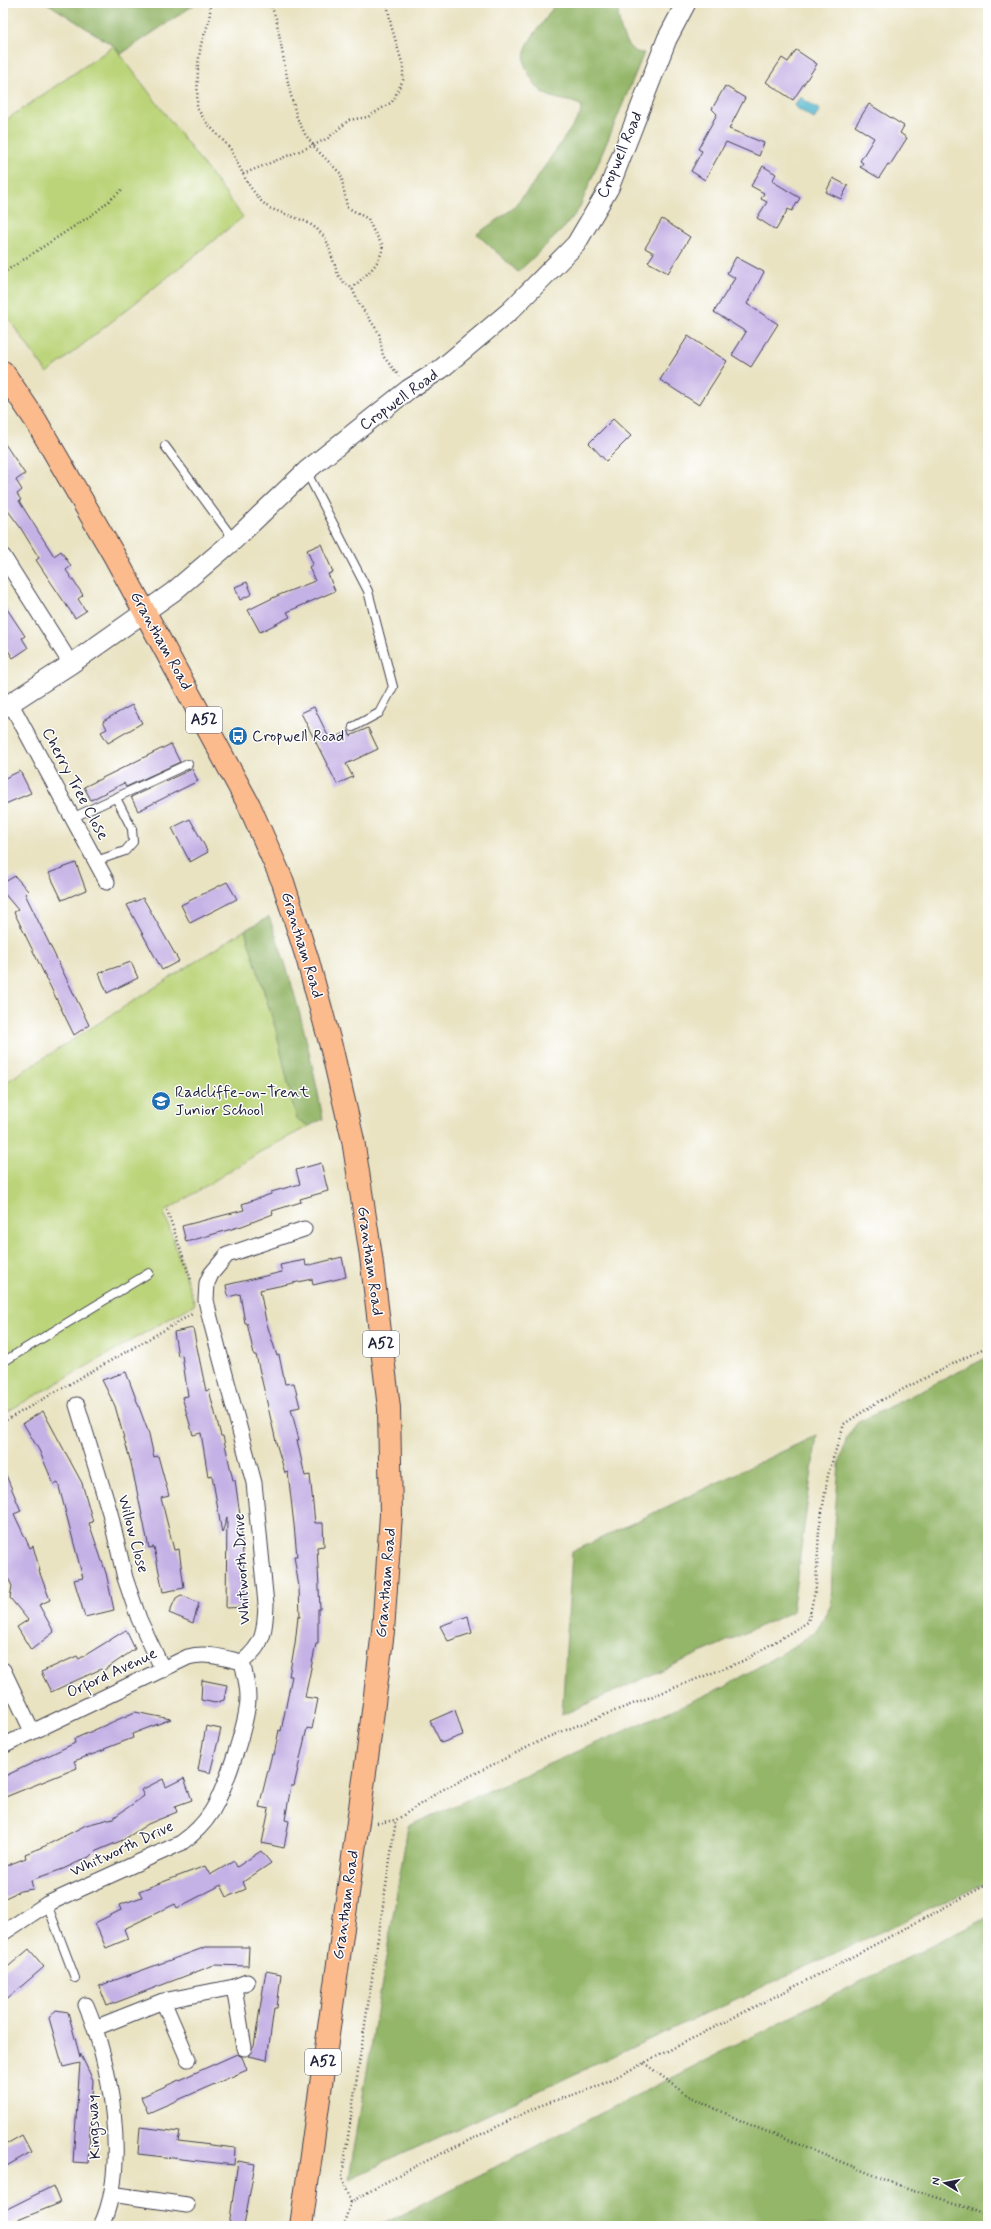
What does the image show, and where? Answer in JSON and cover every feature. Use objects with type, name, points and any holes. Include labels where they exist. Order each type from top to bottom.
[{"type":"highway","name":"Grantham Road","points":[[3,372],[36,421],[145,612],[249,805],[283,882],[308,961],[332,1050],[353,1140],[371,1256],[389,1408],[392,1515],[383,1630],[301,2226]]},
{"type":"street","name":"Cropwell Road","points":[[7,706],[71,664],[173,592],[234,540],[306,471],[409,389],[441,369],[510,311],[576,244],[609,188],[667,39],[686,3]]},
{"type":"street","points":[[3,556],[71,664]]},
{"type":"street","name":"Cherry Tree Close","points":[[7,706],[74,817],[107,882]]},
{"type":"street","name":"Whitworth Drive","points":[[3,1933],[47,1904],[181,1843],[203,1824],[222,1792],[246,1716],[248,1685],[242,1662],[260,1644],[266,1623],[258,1514],[254,1483],[207,1307],[207,1283],[211,1274],[227,1255],[304,1229]]},
{"type":"street","name":"Willow Close","points":[[77,1405],[110,1513],[126,1578],[139,1619],[163,1670]]},
{"type":"street","name":"Orford Avenue","points":[[3,1746],[197,1655],[242,1662]]},
{"type":"street","points":[[3,1670],[32,1732]]},
{"type":"street","points":[[95,2028],[163,2001],[241,1985],[244,2048]]},
{"type":"street","points":[[163,2001],[188,2059]]},
{"type":"street","name":"Kingsway","points":[[86,2005],[95,2028],[114,2102],[114,2163],[111,2194],[101,2226]]},
{"type":"street","points":[[111,2194],[187,2205]]},
{"type":"lane","points":[[165,446],[234,540]]},
{"type":"lane","points":[[306,471],[368,591],[393,686],[379,713],[353,727]]},
{"type":"lane","points":[[74,817],[188,764]]},
{"type":"lane","points":[[96,861],[125,852],[133,842],[132,829],[116,798]]},
{"type":"lane","points":[[3,1362],[149,1273]]},
{"type":"lane","points":[[47,1904],[75,1978]]},
{"type":"path","points":[[211,3],[209,21],[201,44],[198,64],[197,108],[206,122],[230,148],[243,174],[260,200],[269,208],[294,216],[318,229],[326,239],[338,275],[343,282],[352,288],[358,302],[379,333],[383,356],[409,389]]},
{"type":"path","points":[[270,3],[276,18],[289,88],[297,118],[314,146],[341,174],[347,207],[368,219],[372,230],[384,246],[382,256],[371,271],[352,288]]},
{"type":"path","points":[[243,174],[314,146],[328,138],[349,120],[368,117],[392,102],[399,93],[403,80],[403,66],[387,3]]},
{"type":"path","points":[[3,273],[96,212],[124,188]]},
{"type":"path","points":[[167,1210],[191,1281]]},
{"type":"path","points":[[3,1422],[207,1307]]},
{"type":"path","points":[[343,2226],[351,2202],[342,2176],[396,1820],[440,1791],[548,1737],[744,1661],[808,1622],[816,1587],[819,1530],[828,1475],[844,1424],[876,1402],[988,1346]]},
{"type":"path","points":[[351,2202],[402,2173],[539,2106],[596,2087],[827,1971],[988,1884]]},
{"type":"path","points":[[644,2063],[689,2096],[748,2124],[898,2185],[957,2204],[988,2216]]},
{"type":"green space","points":[[47,3],[192,3],[194,5],[121,54],[114,46]]},
{"type":"green space","points":[[555,3],[618,3],[620,26],[626,42],[637,52],[644,53],[579,209],[564,228],[518,272],[477,234],[511,210],[532,185],[580,115],[582,106],[573,102],[548,96],[542,92],[536,86],[525,66],[524,56],[531,38]]},
{"type":"green space","points":[[114,46],[243,217],[47,373],[3,311],[3,122]]},
{"type":"green space","points":[[269,917],[294,992],[313,1068],[323,1119],[309,1126],[297,1119],[276,1030],[245,930]]},
{"type":"green space","name":"Radcliffe-on-Trent Junior School","points":[[245,930],[276,1030],[297,1119],[309,1126],[260,1152],[164,1212],[195,1304],[3,1414],[3,1084]]},
{"type":"green space","points":[[988,1357],[988,1882],[349,2179],[408,1826],[724,1687],[799,1643],[817,1630],[831,1605],[833,1540],[839,1465],[847,1437],[857,1423]]},
{"type":"green space","points":[[817,1435],[792,1612],[562,1715],[572,1552]]},
{"type":"green space","points":[[988,1917],[988,2226],[379,2226]]},
{"type":"water","points":[[800,97],[820,110],[814,119],[794,106]]},
{"type":"building","points":[[796,50],[817,64],[793,100],[766,82],[782,58],[788,62]]},
{"type":"building","points":[[725,86],[745,98],[729,129],[764,143],[759,156],[726,142],[705,180],[691,171],[702,151],[698,149],[717,114],[712,109]]},
{"type":"building","points":[[869,104],[904,126],[900,133],[907,138],[890,165],[888,164],[879,178],[860,167],[863,163],[860,161],[874,138],[855,126]]},
{"type":"building","points":[[763,166],[776,174],[772,181],[800,198],[792,211],[788,209],[776,230],[757,218],[767,202],[761,199],[764,193],[751,186]]},
{"type":"building","points":[[833,178],[848,186],[841,199],[826,192]]},
{"type":"building","points":[[662,219],[690,237],[668,273],[648,262],[654,253],[645,248]]},
{"type":"building","points":[[736,257],[764,272],[747,304],[778,324],[751,367],[732,355],[746,332],[714,312],[735,278],[727,273]]},
{"type":"building","points":[[688,336],[727,361],[699,405],[660,380]]},
{"type":"building","points":[[613,419],[631,436],[606,461],[589,443]]},
{"type":"building","points":[[3,441],[25,474],[16,480],[22,490],[17,494],[21,500],[19,501],[54,556],[61,551],[71,566],[66,570],[83,595],[78,599],[86,611],[75,618],[36,560],[39,558],[20,527],[3,504]]},
{"type":"building","points":[[321,544],[333,572],[328,574],[335,591],[287,612],[290,617],[260,632],[248,610],[279,595],[315,581],[309,567],[313,564],[307,550]]},
{"type":"building","points":[[247,582],[252,594],[240,600],[235,587]]},
{"type":"building","points":[[3,603],[25,636],[22,638],[28,648],[13,658],[3,643]]},
{"type":"building","points":[[132,705],[142,723],[108,743],[101,732],[107,729],[103,721]]},
{"type":"building","points":[[314,707],[330,740],[349,731],[350,736],[368,728],[378,749],[346,764],[353,777],[337,784],[301,713]]},
{"type":"building","points":[[171,744],[180,762],[126,787],[124,783],[91,800],[84,787]]},
{"type":"building","points":[[192,769],[198,781],[138,811],[131,797]]},
{"type":"building","points":[[20,771],[31,793],[3,805],[3,779]]},
{"type":"building","points":[[190,819],[208,852],[190,862],[172,828]]},
{"type":"building","points":[[76,863],[86,890],[62,900],[49,873]]},
{"type":"building","points":[[15,876],[28,891],[25,894],[89,1025],[74,1035],[14,912],[18,910],[3,892],[3,883]]},
{"type":"building","points":[[227,882],[237,899],[190,923],[181,905]]},
{"type":"building","points":[[143,898],[179,961],[162,970],[127,905]]},
{"type":"building","points":[[131,962],[138,978],[107,993],[99,973]]},
{"type":"building","points":[[321,1163],[328,1191],[300,1199],[301,1202],[272,1211],[273,1214],[242,1226],[186,1242],[182,1226],[244,1210],[242,1204],[271,1194],[271,1192],[300,1184],[296,1170]]},
{"type":"building","points":[[342,1257],[346,1277],[313,1285],[312,1279],[260,1290],[266,1321],[277,1356],[279,1355],[285,1384],[294,1383],[300,1407],[291,1409],[299,1440],[297,1440],[305,1476],[310,1475],[315,1523],[323,1523],[324,1546],[317,1547],[320,1609],[318,1609],[318,1644],[316,1644],[305,1697],[318,1699],[312,1729],[307,1728],[294,1786],[291,1786],[285,1820],[289,1821],[284,1848],[262,1843],[269,1809],[259,1807],[272,1754],[274,1755],[279,1730],[281,1731],[292,1676],[289,1676],[298,1617],[300,1617],[299,1587],[294,1556],[297,1556],[294,1525],[288,1472],[285,1473],[277,1446],[256,1355],[254,1355],[247,1323],[245,1323],[240,1294],[228,1297],[226,1285],[282,1272],[280,1265],[305,1260],[306,1266]]},
{"type":"building","points":[[193,1328],[206,1391],[209,1390],[221,1436],[223,1436],[233,1480],[235,1480],[241,1522],[246,1607],[226,1608],[227,1517],[222,1533],[212,1475],[208,1476],[201,1433],[193,1435],[182,1397],[188,1396],[182,1355],[178,1356],[174,1332]]},
{"type":"building","points":[[126,1372],[149,1434],[154,1457],[158,1456],[169,1496],[161,1498],[174,1550],[179,1549],[184,1588],[163,1592],[154,1547],[149,1548],[131,1463],[115,1406],[102,1380]]},
{"type":"building","points":[[43,1411],[82,1483],[93,1522],[89,1523],[106,1573],[114,1610],[85,1617],[74,1580],[83,1578],[58,1483],[54,1485],[39,1450],[23,1423]]},
{"type":"building","points":[[3,1468],[21,1511],[14,1514],[30,1548],[33,1546],[39,1571],[50,1600],[39,1605],[54,1632],[31,1650],[17,1627],[28,1620],[10,1598],[12,1586],[3,1568]]},
{"type":"building","points":[[181,1595],[199,1603],[193,1623],[169,1613],[176,1598]]},
{"type":"building","points":[[468,1616],[472,1633],[448,1641],[440,1626]]},
{"type":"building","points":[[126,1630],[135,1649],[103,1671],[101,1669],[51,1692],[41,1672],[77,1656],[79,1659]]},
{"type":"building","points":[[202,1680],[227,1685],[224,1700],[215,1703],[201,1700]]},
{"type":"building","points":[[455,1710],[463,1735],[441,1743],[430,1721]]},
{"type":"building","points":[[135,1712],[171,1719],[132,1734],[133,1738],[74,1761],[77,1768],[3,1798],[3,1777],[75,1743],[74,1739]]},
{"type":"building","points":[[206,1726],[221,1729],[210,1773],[198,1770]]},
{"type":"building","points":[[184,1778],[192,1800],[175,1806],[177,1812],[148,1824],[123,1840],[94,1852],[89,1857],[63,1869],[31,1880],[33,1889],[20,1891],[3,1899],[3,1867],[26,1858],[25,1854],[45,1846],[86,1825],[113,1818],[144,1796],[141,1790],[163,1779],[166,1787]]},
{"type":"building","points":[[261,1851],[271,1863],[243,1882],[246,1889],[227,1897],[221,1885],[177,1908],[175,1904],[124,1929],[128,1939],[106,1948],[95,1923],[121,1910],[119,1905],[142,1897],[139,1891],[205,1866],[210,1875],[234,1861],[237,1867]]},
{"type":"building","points":[[206,1947],[249,1947],[248,1966],[214,1965],[107,2006],[99,1986]]},
{"type":"building","points":[[29,1949],[44,1967],[3,2002],[3,1971]]},
{"type":"building","points":[[266,1971],[281,1974],[277,2008],[274,2008],[267,2060],[248,2056],[254,2046]]},
{"type":"building","points":[[56,2010],[68,2012],[80,2057],[80,2053],[93,2080],[88,2163],[73,2162],[80,2063],[63,2067],[49,2018]]},
{"type":"building","points":[[237,2054],[242,2057],[247,2070],[148,2113],[141,2097]]},
{"type":"building","points":[[140,2127],[180,2132],[178,2141],[235,2148],[234,2165],[138,2154]]},
{"type":"building","points":[[22,2135],[31,2152],[3,2168],[3,2146]]},
{"type":"building","points":[[238,2161],[255,2164],[244,2226],[229,2226]]},
{"type":"building","points":[[53,2186],[60,2203],[3,2226],[3,2211]]},
{"type":"place","name":"Cropwell Road","points":[[238,736]]},
{"type":"place","name":"Radcliffe-on-Trent Junior School","points":[[161,1101]]}]
